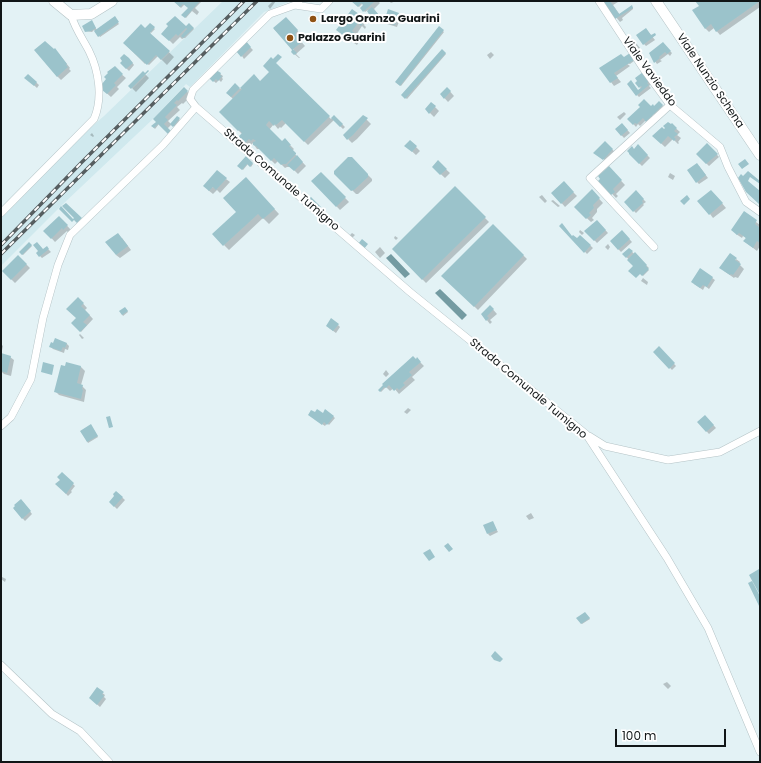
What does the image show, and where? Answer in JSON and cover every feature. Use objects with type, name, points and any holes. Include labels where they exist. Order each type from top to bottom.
[{"type":"street","points":[[1,213],[94,119],[98,109],[99,89],[95,63],[75,27],[71,15],[54,1]]},
{"type":"street","points":[[71,15],[91,14],[112,1]]},
{"type":"street","points":[[1,426],[11,416],[31,379],[43,318],[58,265],[70,235],[163,145],[196,106],[190,100],[193,90],[270,14],[297,3],[320,9],[329,1]]},
{"type":"street","name":"Viale Vavieddo","points":[[599,1],[645,71],[670,105],[720,147],[728,167],[746,202],[760,212]]},
{"type":"street","name":"Viale Nunzio Schena","points":[[658,3],[760,155]]},
{"type":"street","points":[[654,247],[590,178],[670,105]]},
{"type":"street","name":"Strada Comunale Tumigno","points":[[196,106],[410,292],[586,434],[667,558],[708,628],[760,752]]},
{"type":"street","points":[[586,434],[605,446],[668,460],[720,452],[760,430]]},
{"type":"street","points":[[1,665],[52,714],[80,731],[109,762]]},
{"type":"shaded area","points":[[223,1],[291,1],[264,12],[190,87],[186,84],[154,118],[62,205],[1,266],[1,218],[82,135],[104,116]]},
{"type":"shaded area","points":[[391,254],[410,274],[405,278],[386,258]]},
{"type":"shaded area","points":[[440,289],[467,315],[462,320],[435,293]]},
{"type":"building","points":[[173,1],[200,1],[185,18],[181,15],[188,8],[183,4],[180,7]]},
{"type":"building","points":[[351,1],[375,1],[363,12],[360,8],[363,5],[361,3],[358,7]]},
{"type":"building","points":[[602,1],[610,1],[619,14],[632,5],[633,8],[615,19]]},
{"type":"building","points":[[695,1],[760,1],[716,32],[711,24],[705,29],[692,10],[699,6]]},
{"type":"building","points":[[372,7],[379,15],[373,21],[367,11]]},
{"type":"building","points":[[352,9],[363,17],[360,21],[363,23],[361,26],[358,23],[352,31],[357,35],[352,42],[336,30]]},
{"type":"building","points":[[388,9],[399,13],[395,25],[384,22]]},
{"type":"building","points":[[115,16],[119,22],[98,37],[94,31]]},
{"type":"building","points":[[175,16],[186,26],[189,23],[194,28],[183,38],[181,36],[187,29],[186,28],[178,36],[176,34],[169,41],[161,34],[168,26],[166,24]]},
{"type":"building","name":"Palazzo Guarini","points":[[286,17],[298,30],[295,34],[302,42],[293,49],[297,53],[294,55],[291,52],[292,50],[273,28]]},
{"type":"building","points":[[92,20],[96,28],[85,32],[82,26]]},
{"type":"building","points":[[150,23],[155,27],[150,33],[170,51],[161,60],[156,55],[147,65],[123,43],[141,24],[145,28]]},
{"type":"building","points":[[439,26],[444,30],[400,86],[395,82]]},
{"type":"building","points":[[646,28],[651,35],[655,33],[656,35],[643,45],[636,35]]},
{"type":"building","points":[[45,41],[54,49],[55,48],[68,67],[57,77],[34,50]]},
{"type":"building","points":[[246,41],[251,47],[241,57],[236,51]]},
{"type":"building","points":[[663,42],[671,51],[667,54],[665,52],[654,63],[649,53]]},
{"type":"building","points":[[442,49],[446,53],[405,99],[401,95]]},
{"type":"building","points":[[630,53],[634,60],[614,73],[618,78],[610,83],[599,68],[621,54],[624,57]]},
{"type":"building","points":[[124,54],[133,63],[126,69],[120,63],[122,61],[120,58]]},
{"type":"building","points":[[278,54],[282,57],[276,63],[330,116],[304,142],[282,120],[274,126],[269,121],[266,125],[282,141],[285,138],[291,145],[289,146],[296,153],[286,164],[281,165],[274,158],[271,161],[256,146],[253,145],[253,142],[256,141],[253,139],[251,141],[249,139],[243,145],[237,138],[242,133],[239,130],[238,131],[219,112],[242,89],[240,88],[254,74],[260,81],[269,72],[263,66],[271,57],[273,59]]},
{"type":"building","points":[[115,66],[123,74],[114,83],[116,85],[107,94],[102,90],[102,84],[106,79],[104,77],[108,73],[107,72]]},
{"type":"building","points":[[148,70],[149,71],[131,89],[128,86],[143,71],[145,73]]},
{"type":"building","points":[[216,70],[221,73],[220,75],[222,76],[218,81],[216,79],[213,82],[209,78]]},
{"type":"building","points":[[643,72],[650,81],[647,83],[649,85],[636,96],[627,84],[631,80],[638,90],[642,87],[641,86],[639,88],[635,83],[637,81],[635,78]]},
{"type":"building","points":[[28,74],[37,82],[34,86],[24,78]]},
{"type":"building","points":[[235,83],[240,88],[231,97],[226,93]]},
{"type":"building","points":[[184,87],[188,91],[174,103],[177,105],[165,117],[168,120],[164,124],[171,131],[168,134],[158,124],[154,128],[151,126],[156,122],[153,119]]},
{"type":"building","points":[[447,87],[451,91],[444,99],[440,94]]},
{"type":"building","points":[[644,99],[651,106],[653,104],[654,106],[659,101],[663,105],[646,122],[643,118],[637,124],[635,123],[633,125],[627,119],[640,107],[638,105]]},
{"type":"building","points":[[431,102],[436,106],[429,114],[425,109]]},
{"type":"building","points":[[334,115],[343,124],[340,127],[331,118]]},
{"type":"building","points":[[363,115],[368,118],[347,140],[343,135]]},
{"type":"building","points":[[177,116],[180,118],[173,127],[170,124]]},
{"type":"building","points":[[668,122],[671,124],[672,123],[677,128],[674,131],[678,134],[674,137],[676,139],[674,141],[668,136],[661,144],[652,136],[662,127],[664,129],[665,128],[663,126]]},
{"type":"building","points":[[622,123],[628,130],[621,136],[615,129]]},
{"type":"building","points":[[410,140],[417,146],[412,152],[404,146]]},
{"type":"building","points":[[605,141],[613,149],[603,160],[593,153]]},
{"type":"building","points":[[707,143],[718,154],[706,164],[696,154]]},
{"type":"building","points":[[638,144],[648,155],[639,164],[627,151],[632,146],[634,149]]},
{"type":"building","points":[[297,155],[303,162],[294,171],[287,165]]},
{"type":"building","points":[[246,156],[253,163],[250,167],[247,164],[242,170],[237,166]]},
{"type":"building","points":[[348,157],[352,157],[368,174],[368,177],[351,191],[334,174],[334,171]]},
{"type":"building","points":[[745,159],[749,164],[742,169],[738,164]]},
{"type":"building","points":[[438,160],[447,169],[440,175],[432,167]]},
{"type":"building","points":[[697,163],[706,175],[696,183],[687,170]]},
{"type":"building","points":[[609,166],[622,180],[613,189],[615,192],[611,195],[598,181],[600,179],[598,176]]},
{"type":"building","points":[[217,170],[227,178],[216,190],[213,187],[209,191],[203,186]]},
{"type":"building","points":[[748,171],[760,181],[760,184],[750,177],[748,181],[760,191],[760,205],[746,192],[738,178],[741,174],[743,176]]},
{"type":"building","points":[[321,172],[346,197],[336,207],[311,181]]},
{"type":"building","points":[[246,177],[275,209],[263,219],[258,214],[223,246],[212,234],[236,212],[223,198]]},
{"type":"building","points":[[564,181],[574,192],[561,204],[551,193]]},
{"type":"building","points":[[455,186],[486,217],[422,280],[392,249]]},
{"type":"building","points":[[592,189],[600,198],[593,205],[594,208],[589,213],[591,215],[586,219],[574,207]]},
{"type":"building","points":[[636,190],[644,199],[642,201],[643,203],[633,212],[624,202]]},
{"type":"building","points":[[711,190],[723,203],[709,215],[697,201]]},
{"type":"building","points":[[687,195],[690,199],[684,205],[680,201]]},
{"type":"building","points":[[311,197],[321,207],[318,210],[308,200]]},
{"type":"building","points":[[66,203],[82,218],[77,223],[74,220],[72,222],[59,209],[61,206],[73,219],[74,218],[62,206]]},
{"type":"building","points":[[744,211],[757,220],[755,224],[760,228],[760,243],[757,241],[753,248],[743,241],[746,238],[739,233],[737,235],[731,230]]},
{"type":"building","points":[[59,216],[68,225],[63,230],[62,228],[51,239],[43,231]]},
{"type":"building","points":[[597,220],[606,230],[594,241],[584,231]]},
{"type":"building","points":[[562,223],[572,236],[573,235],[577,238],[580,235],[591,245],[584,253],[559,226]]},
{"type":"building","points":[[493,224],[524,255],[474,307],[441,276]]},
{"type":"building","points":[[622,230],[630,239],[618,250],[610,241]]},
{"type":"building","points":[[118,233],[128,246],[116,255],[105,242]]},
{"type":"building","points":[[362,239],[368,244],[364,249],[358,244]]},
{"type":"building","points":[[29,242],[32,245],[22,255],[19,252]]},
{"type":"building","points":[[37,242],[43,249],[47,246],[49,249],[39,257],[36,253],[38,251],[33,245]]},
{"type":"building","points":[[629,248],[633,251],[626,258],[622,254]]},
{"type":"building","points":[[635,252],[649,269],[642,276],[640,274],[636,278],[628,271],[633,266],[627,260]]},
{"type":"building","points":[[730,253],[737,258],[735,260],[741,264],[733,275],[730,275],[719,268]]},
{"type":"building","points":[[18,255],[27,264],[11,280],[2,271]]},
{"type":"building","points":[[700,268],[713,277],[707,287],[703,285],[700,288],[691,282]]},
{"type":"building","points":[[78,297],[84,303],[81,306],[90,315],[83,322],[87,325],[80,332],[71,323],[76,318],[66,309]]},
{"type":"building","points":[[490,305],[494,309],[487,316],[489,318],[486,321],[481,314]]},
{"type":"building","points":[[125,307],[128,311],[122,315],[119,311]]},
{"type":"building","points":[[331,318],[339,324],[333,331],[326,326]]},
{"type":"building","points":[[55,338],[67,343],[65,348],[63,347],[61,351],[49,347]]},
{"type":"building","points":[[659,346],[675,363],[669,369],[653,352]]},
{"type":"building","points":[[1,353],[11,356],[7,373],[1,371]]},
{"type":"building","points":[[413,356],[416,359],[417,357],[421,362],[409,372],[412,375],[403,383],[405,385],[399,390],[397,388],[394,391],[389,385],[386,388],[384,387],[380,392],[378,390],[383,385],[382,384]]},
{"type":"building","points":[[43,362],[54,365],[52,375],[41,372]]},
{"type":"building","points":[[66,362],[81,366],[77,383],[83,385],[81,399],[54,392],[61,365],[65,366]]},
{"type":"building","points":[[317,409],[323,413],[325,409],[334,416],[327,425],[324,422],[322,425],[308,415],[311,410],[315,412]]},
{"type":"building","points":[[705,415],[714,425],[706,432],[697,422]]},
{"type":"building","points":[[110,416],[113,427],[109,428],[106,417]]},
{"type":"building","points":[[91,424],[98,436],[87,442],[80,431]]},
{"type":"building","points":[[62,472],[74,483],[66,494],[55,484],[60,480],[57,477]]},
{"type":"building","points":[[116,491],[123,497],[114,507],[109,502]]},
{"type":"building","points":[[21,499],[31,511],[22,519],[13,508],[15,506],[14,505]]},
{"type":"building","points":[[493,521],[497,530],[487,534],[483,525]]},
{"type":"building","points":[[448,543],[453,549],[449,552],[444,546]]},
{"type":"building","points":[[430,549],[435,557],[429,561],[423,553]]},
{"type":"building","points":[[759,569],[760,571],[760,595],[749,575]]},
{"type":"building","points":[[752,581],[760,596],[760,608],[748,583]]},
{"type":"building","points":[[585,612],[590,618],[581,624],[576,618]]},
{"type":"building","points":[[495,651],[503,659],[500,662],[494,660],[491,656]]},
{"type":"building","points":[[97,687],[104,692],[102,694],[104,696],[97,705],[89,698]]},
{"type":"railway","points":[[1,245],[244,1]]},
{"type":"railway","points":[[1,254],[257,1]]},
{"type":"place","name":"Largo Oronzo Guarini","points":[[313,19]]},
{"type":"place","name":"Palazzo Guarini","points":[[290,38]]}]
